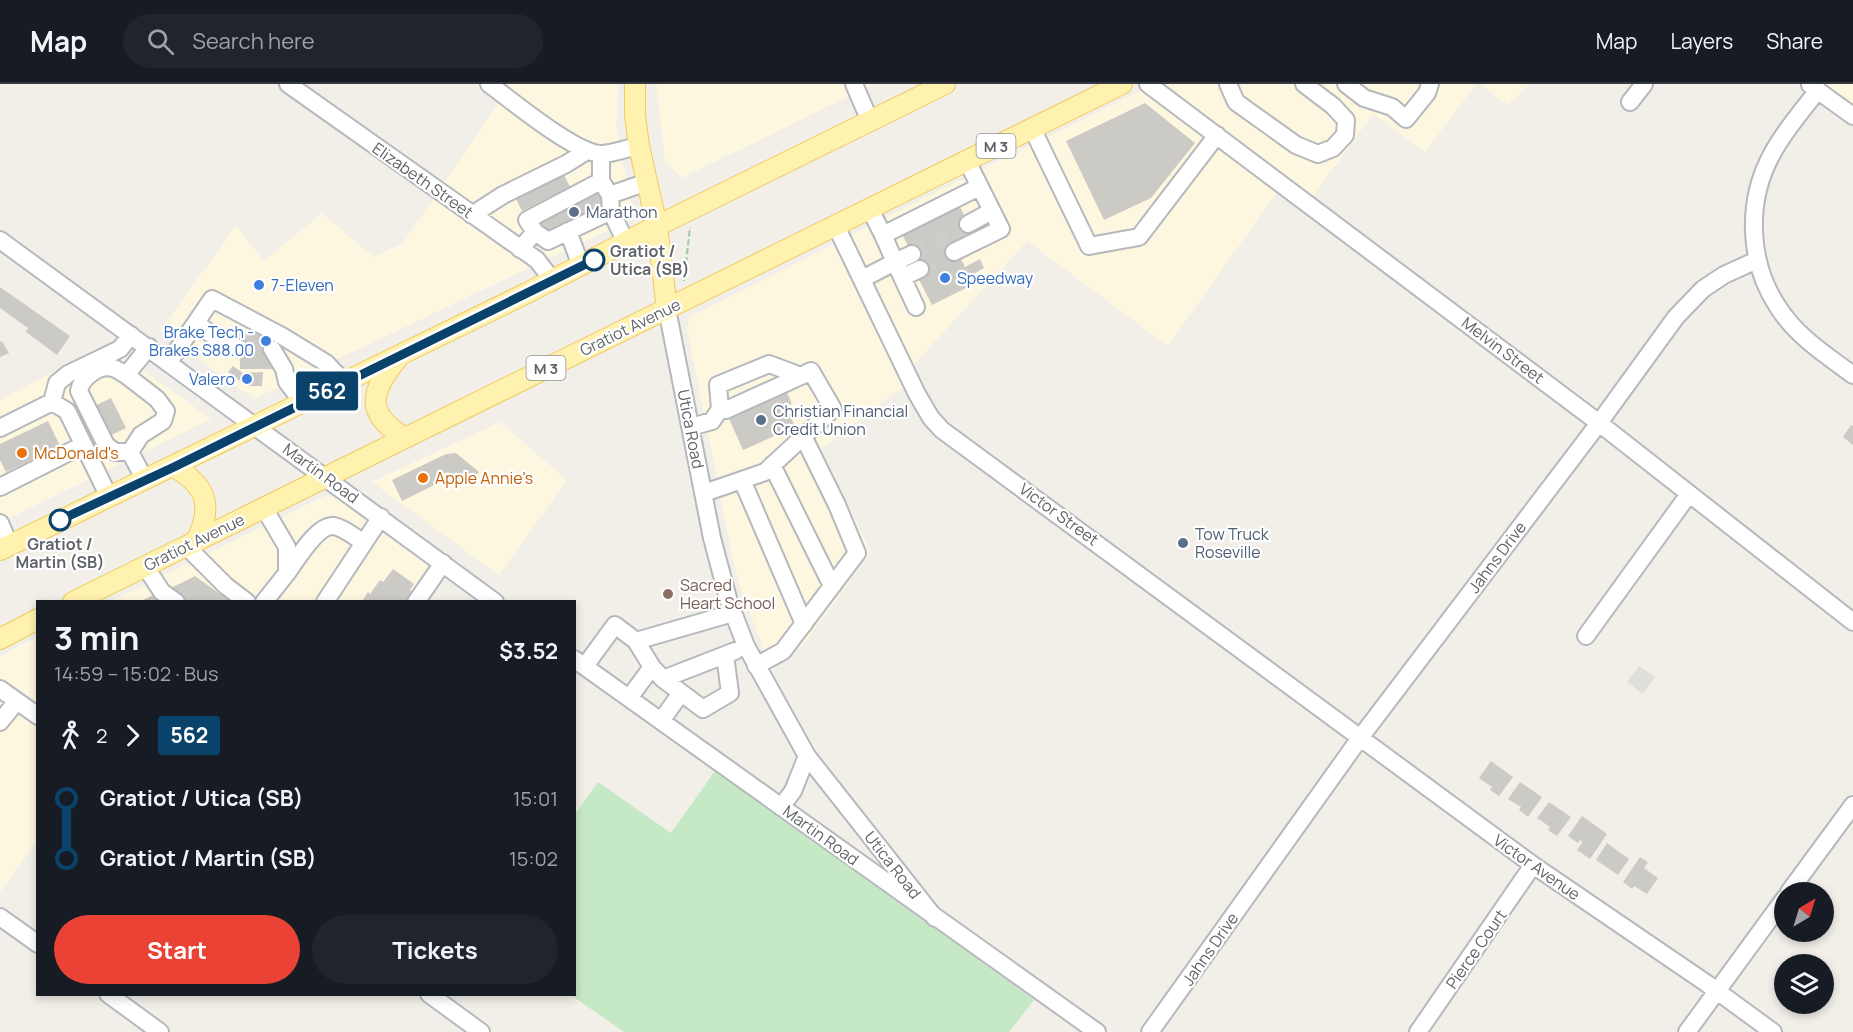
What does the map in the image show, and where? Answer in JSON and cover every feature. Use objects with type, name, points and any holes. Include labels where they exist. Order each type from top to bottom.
[{"type":"main road","name":"Utica Road","points":[[635,84],[635,115],[639,146],[657,226],[668,309]]},
{"type":"main road","points":[[5,548],[345,383],[945,84]]},
{"type":"main road","name":"Gratiot Avenue","points":[[78,600],[1122,84]]},
{"type":"main road","points":[[399,356],[384,375],[379,387],[376,409],[389,428],[405,438]]},
{"type":"main road","points":[[174,467],[196,482],[204,498],[206,514],[192,543]]},
{"type":"main road","points":[[0,639],[36,620]]},
{"type":"street","name":"Elizabeth Street","points":[[288,84],[537,260],[553,280]]},
{"type":"street","points":[[489,84],[566,140],[594,153],[607,196],[626,243]]},
{"type":"street","points":[[854,84],[870,121]]},
{"type":"street","name":"Melvin Street","points":[[1148,84],[1599,423],[1853,622]]},
{"type":"street","points":[[1228,84],[1236,102],[1296,145],[1318,154],[1334,148],[1346,135],[1346,120],[1333,106],[1304,84]]},
{"type":"street","points":[[1346,84],[1364,98],[1392,107],[1406,119],[1427,93],[1430,84]]},
{"type":"street","points":[[1630,102],[1644,84]]},
{"type":"street","points":[[1853,116],[1814,87],[1772,154],[1761,178],[1753,223],[1757,260],[1778,308],[1811,344],[1853,375]]},
{"type":"street","points":[[1032,128],[1089,246],[1139,237],[1217,135]]},
{"type":"street","points":[[472,215],[502,195],[566,164],[594,153],[639,146]]},
{"type":"street","points":[[954,252],[1001,229],[967,161]]},
{"type":"street","points":[[607,196],[568,231],[548,241],[535,231],[527,220],[647,182]]},
{"type":"street","points":[[883,235],[979,186]]},
{"type":"street","points":[[870,209],[916,307]]},
{"type":"street","points":[[968,224],[992,211]]},
{"type":"street","name":"Victor Street","points":[[836,226],[917,394],[931,418],[942,430],[1360,738]]},
{"type":"street","points":[[520,249],[535,231]]},
{"type":"street","points":[[568,231],[581,266]]},
{"type":"street","name":"Martin Road","points":[[0,240],[492,600]]},
{"type":"street","points":[[899,270],[912,254]]},
{"type":"street","name":"Jahns Drive","points":[[1150,1032],[1360,738],[1693,297],[1724,274],[1757,260]]},
{"type":"street","points":[[862,279],[899,270],[920,269]]},
{"type":"street","points":[[169,362],[212,299],[282,336],[326,363],[345,383]]},
{"type":"street","name":"Utica Road","points":[[668,309],[712,538],[733,614],[746,646],[807,756],[935,918]]},
{"type":"street","points":[[196,323],[222,342],[239,348]]},
{"type":"street","points":[[0,428],[52,402],[57,383],[68,374],[120,349],[131,334]]},
{"type":"street","points":[[126,375],[149,347]]},
{"type":"street","points":[[272,349],[285,369],[287,382],[303,403]]},
{"type":"street","points":[[691,427],[712,421],[720,409],[718,385],[769,364],[801,376]]},
{"type":"street","points":[[113,368],[126,375],[157,399],[166,411],[163,421],[141,435],[130,452],[115,452],[106,445],[79,391],[82,381],[97,370],[113,368]]},
{"type":"street","points":[[704,494],[765,471],[833,409],[811,371],[726,410],[720,409]]},
{"type":"street","points":[[52,402],[67,411],[109,497]]},
{"type":"street","points":[[756,666],[783,651],[857,554],[837,505],[803,436]]},
{"type":"street","points":[[0,487],[83,446]]},
{"type":"street","points":[[130,452],[145,480]]},
{"type":"street","points":[[772,465],[832,586]]},
{"type":"street","points":[[742,480],[804,624]]},
{"type":"street","points":[[1586,636],[1689,494]]},
{"type":"street","points":[[264,508],[287,547],[287,573]]},
{"type":"street","points":[[326,600],[381,517]]},
{"type":"street","points":[[0,524],[5,548]]},
{"type":"street","points":[[266,600],[314,537],[325,528],[334,526],[364,543]]},
{"type":"street","points":[[192,543],[226,586],[244,600]]},
{"type":"street","points":[[417,600],[442,563]]},
{"type":"street","points":[[145,566],[162,592],[173,600]]},
{"type":"street","points":[[636,641],[733,614]]},
{"type":"street","points":[[580,662],[615,625],[636,641],[657,673],[703,709],[730,693],[725,655]]},
{"type":"street","points":[[629,698],[657,673],[725,655],[746,646]]},
{"type":"street","name":"Martin Road","points":[[580,662],[1097,1032]]},
{"type":"street","points":[[0,689],[36,715]]},
{"type":"street","points":[[661,721],[681,693]]},
{"type":"street","points":[[0,722],[17,701]]},
{"type":"street","name":"Victor Avenue","points":[[1360,738],[1533,865],[1717,991]]},
{"type":"street","points":[[782,807],[793,791],[807,756]]},
{"type":"street","points":[[1796,882],[1853,805]]},
{"type":"street","name":"Pierce Court","points":[[1418,1032],[1533,865]]},
{"type":"street","points":[[1687,1032],[1774,913]]},
{"type":"street","points":[[0,917],[36,943]]},
{"type":"street","points":[[1717,991],[1773,1032]]},
{"type":"street","points":[[111,996],[160,1032]]},
{"type":"street","points":[[432,996],[481,1032]]},
{"type":"path","points":[[685,282],[683,278],[690,227]]},
{"type":"shaded area","points":[[489,84],[619,84],[616,126],[634,218],[254,399],[160,331],[236,226],[264,261],[322,213],[373,257],[403,243],[504,95]]},
{"type":"shaded area","points":[[656,84],[874,84],[682,178],[665,160]]},
{"type":"shaded area","points":[[1155,84],[1476,84],[1425,152],[1373,114],[1313,196],[1289,179],[1267,206],[1168,346],[1027,241],[917,361],[902,369],[909,382],[821,449],[871,552],[804,644],[772,670],[742,593],[732,556],[687,328],[691,316]]},
{"type":"shaded area","points":[[1479,84],[1529,84],[1508,105]]},
{"type":"shaded area","points":[[1826,84],[1853,84],[1853,104]]},
{"type":"shaded area","points":[[107,344],[211,419],[0,523],[0,400]]},
{"type":"shaded area","points":[[500,422],[567,480],[499,575],[372,482]]},
{"type":"shaded area","points":[[327,495],[336,498],[446,578],[429,600],[113,600]]},
{"type":"shaded area","points":[[36,638],[36,842],[0,892],[0,656]]},
{"type":"shaded area","points":[[1639,666],[1655,677],[1643,694],[1627,682]]},
{"type":"green space","points":[[715,771],[1034,1000],[1009,1032],[624,1032],[572,996],[576,996],[576,813],[598,782],[671,833]]},
{"type":"building","points":[[1145,103],[1195,143],[1151,198],[1104,220],[1066,141]]},
{"type":"building","points":[[562,171],[570,187],[522,211],[514,195]]},
{"type":"building","points":[[600,190],[608,207],[548,236],[539,219]]},
{"type":"building","points":[[958,203],[974,235],[959,255],[965,267],[980,259],[984,268],[970,276],[974,284],[932,305],[917,276],[922,274],[901,232]]},
{"type":"building","points":[[0,287],[70,336],[57,355],[26,332],[28,328],[0,308]]},
{"type":"building","points":[[272,332],[273,369],[240,369],[239,333]]},
{"type":"building","points":[[2,341],[9,353],[0,357],[0,342]]},
{"type":"building","points":[[233,366],[243,373],[263,372],[262,386],[247,386],[228,372]]},
{"type":"building","name":"Christian Financial Credit Union","points":[[785,388],[792,404],[786,406],[795,427],[743,450],[727,414]]},
{"type":"building","points":[[111,398],[126,428],[105,438],[91,408]]},
{"type":"building","name":"McDonald's","points":[[48,421],[60,446],[6,472],[0,460],[0,444]]},
{"type":"building","points":[[1851,425],[1853,426],[1853,445],[1843,437]]},
{"type":"building","name":"Apple Annie's","points":[[456,453],[479,472],[467,486],[455,475],[402,501],[392,480],[446,454]]},
{"type":"building","points":[[393,569],[414,584],[410,590],[413,592],[407,600],[363,600],[380,580],[383,582]]},
{"type":"building","points":[[195,576],[228,600],[184,600],[169,589]]},
{"type":"building","points":[[155,594],[162,600],[143,600]]},
{"type":"building","points":[[1491,761],[1513,777],[1499,796],[1490,790],[1492,787],[1479,778]]},
{"type":"building","points":[[1520,782],[1542,797],[1528,817],[1519,810],[1521,807],[1508,799]]},
{"type":"building","points":[[1549,802],[1571,817],[1557,836],[1548,830],[1550,827],[1537,818]]},
{"type":"building","points":[[1582,816],[1607,834],[1590,859],[1577,850],[1583,842],[1580,840],[1578,843],[1568,836]]},
{"type":"building","points":[[1607,843],[1629,859],[1618,875],[1596,860]]},
{"type":"building","points":[[1640,857],[1648,862],[1644,868],[1658,878],[1647,894],[1634,886],[1632,889],[1623,882]]},
{"type":"tunnel","points":[[912,254],[968,224]]},
{"type":"tunnel","points":[[920,269],[954,252]]},
{"type":"tunnel","points":[[239,348],[272,349]]},
{"type":"bus line","name":"562","points":[[60,520],[174,467],[594,260]]},
{"type":"place","name":"Marathon","points":[[574,212]]},
{"type":"place","name":"Gratiot / Utica (SB)","points":[[594,260]]},
{"type":"place","name":"Speedway","points":[[945,278]]},
{"type":"place","name":"7-Eleven","points":[[259,285]]},
{"type":"place","name":"Brake Tech - Brakes S88.00","points":[[266,341]]},
{"type":"place","name":"Valero","points":[[247,379]]},
{"type":"place","name":"Christian Financial Credit Union","points":[[761,420]]},
{"type":"place","name":"McDonald's","points":[[22,453]]},
{"type":"place","name":"Apple Annie's","points":[[423,478]]},
{"type":"place","name":"Gratiot / Martin (SB)","points":[[60,520]]},
{"type":"place","name":"Tow Truck Roseville","points":[[1183,543]]},
{"type":"place","name":"Sacred Heart School","points":[[668,594]]}]
